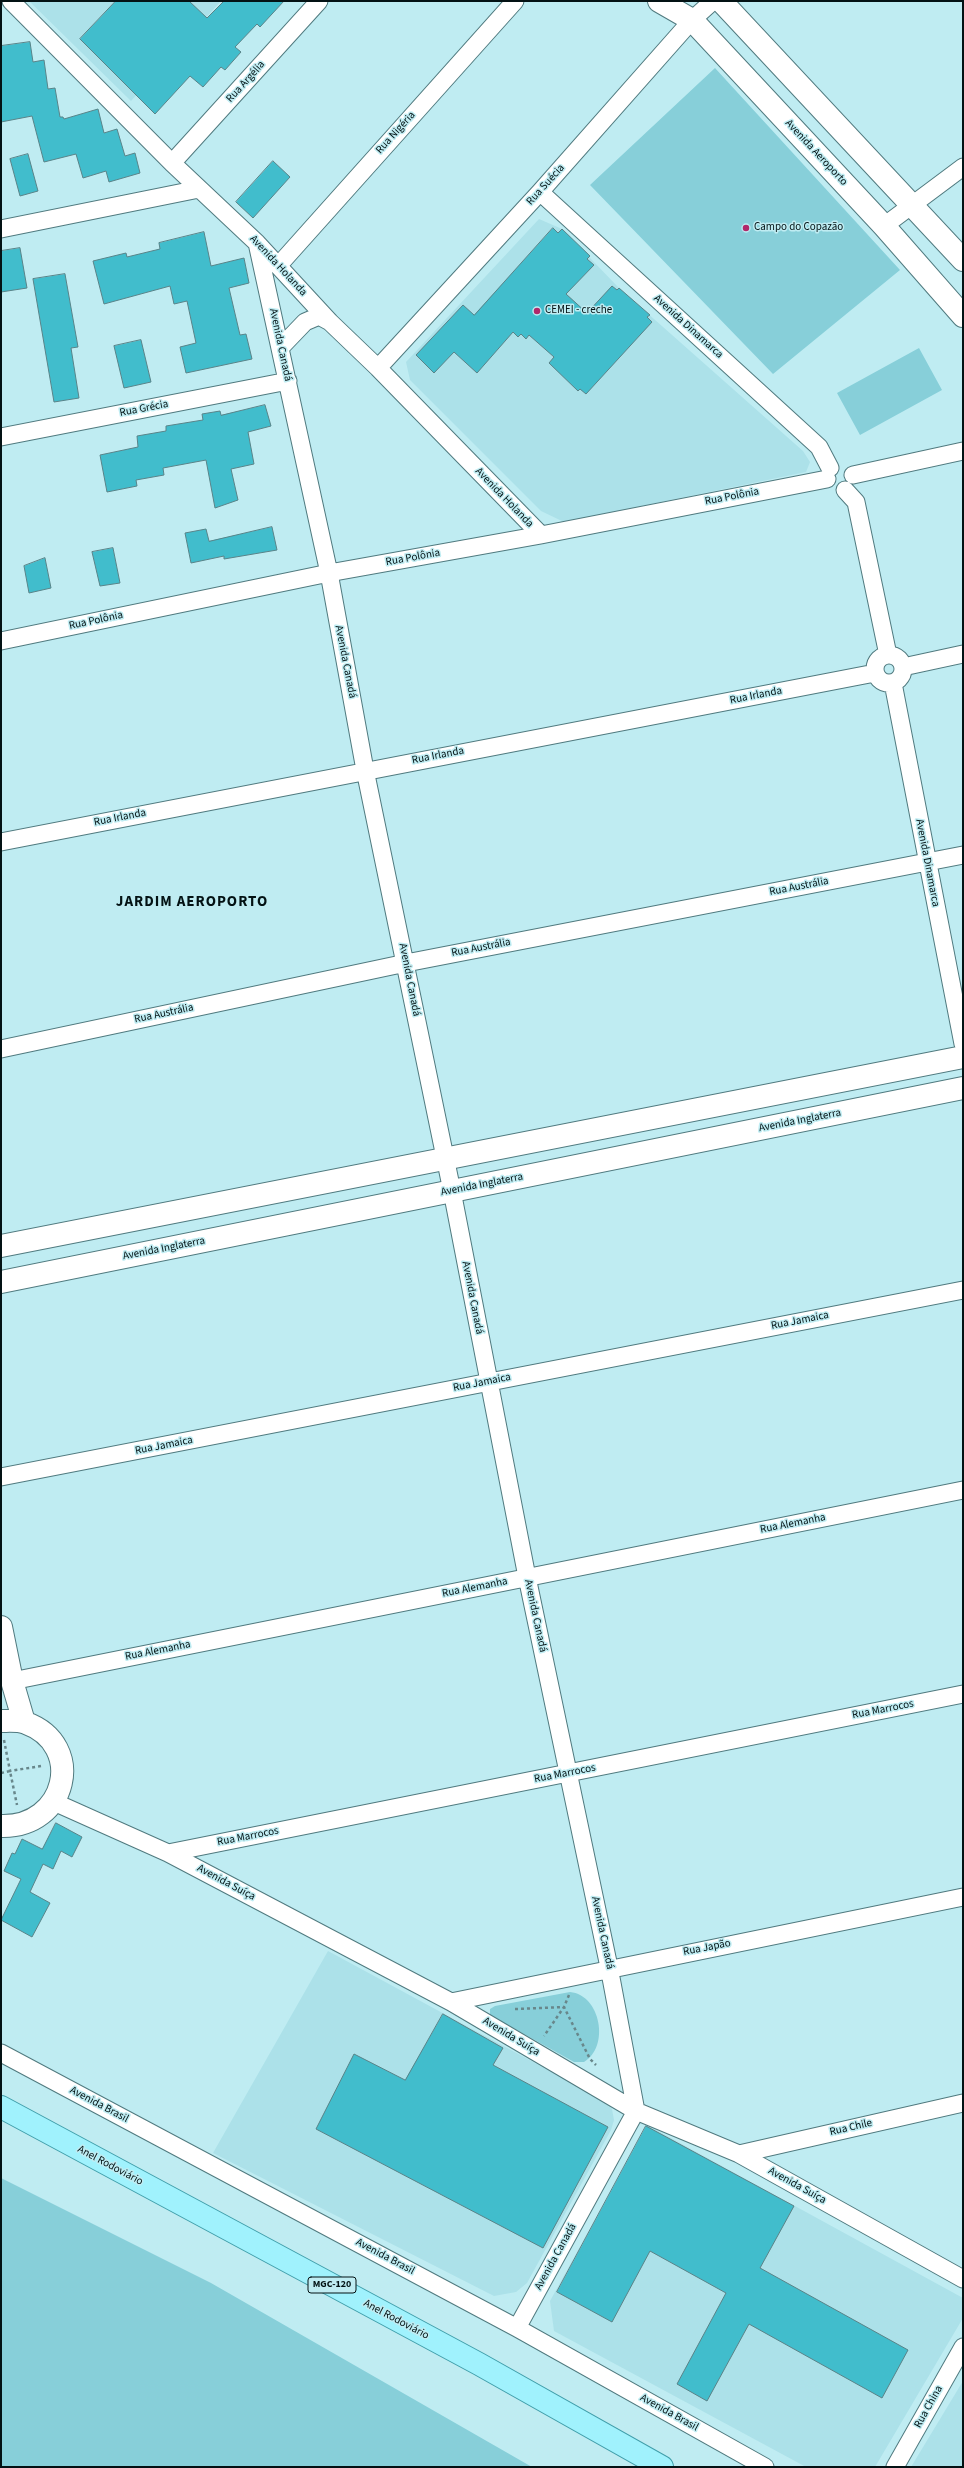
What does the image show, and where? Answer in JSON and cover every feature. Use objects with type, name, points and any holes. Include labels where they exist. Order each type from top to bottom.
[{"type":"main road","name":"Anel Rodoviário","points":[[1,2107],[479,2364],[662,2467]]},
{"type":"street","name":"Avenida Holanda","points":[[11,1],[172,163],[257,243],[330,322],[378,368],[540,535]]},
{"type":"street","name":"Rua Argélia","points":[[172,163],[319,1]]},
{"type":"street","name":"Rua Nigéria","points":[[278,266],[515,1]]},
{"type":"street","name":"Avenida Aeroporto","points":[[659,1],[692,20],[884,226],[963,316]]},
{"type":"street","name":"Rua Suécia","points":[[378,368],[540,192],[692,20],[713,1]]},
{"type":"street","points":[[721,1],[963,260]]},
{"type":"street","points":[[884,226],[963,167]]},
{"type":"street","points":[[1,229],[199,189]]},
{"type":"street","name":"Avenida Dinamarca","points":[[540,192],[819,447],[828,473]]},
{"type":"street","name":"Avenida Canadá","points":[[257,243],[281,347],[329,573],[365,770],[406,963],[527,1577],[609,1968],[636,2111],[517,2328]]},
{"type":"street","points":[[281,347],[304,322],[319,316],[330,322]]},
{"type":"street","name":"Rua Grécia","points":[[1,437],[288,381]]},
{"type":"street","points":[[853,474],[963,451]]},
{"type":"street","points":[[843,465],[849,468],[853,474],[852,481],[844,490],[836,491],[830,487],[828,473],[843,465]]},
{"type":"street","name":"Rua Polônia","points":[[1,641],[329,573],[540,535],[828,473]]},
{"type":"street","points":[[844,490],[856,502],[888,655]]},
{"type":"street","points":[[903,667],[963,654]]},
{"type":"street","points":[[888,655],[898,658],[903,667],[901,677],[893,683],[882,682],[875,673],[877,661],[888,655]]},
{"type":"street","name":"Rua Irlanda","points":[[1,842],[365,770],[875,673]]},
{"type":"street","name":"Avenida Dinamarca","points":[[893,683],[926,863],[963,1044]]},
{"type":"street","name":"Rua Austrália","points":[[1,1049],[406,963],[963,855]]},
{"type":"street","points":[[1,1246],[445,1157],[963,1057]]},
{"type":"street","name":"Avenida Inglaterra","points":[[1,1282],[963,1088]]},
{"type":"street","name":"Rua Jamaica","points":[[1,1477],[963,1290]]},
{"type":"street","name":"Rua Alemanha","points":[[12,1681],[963,1490]]},
{"type":"street","points":[[1,1628],[12,1681],[24,1722]]},
{"type":"street","name":"Rua Marrocos","points":[[168,1853],[963,1694]]},
{"type":"street","points":[[2,1728],[24,1722],[38,1728],[49,1738],[58,1751],[62,1765],[61,1784],[54,1802],[40,1817],[6,1826]]},
{"type":"street","name":"Avenida Suíça","points":[[54,1802],[168,1853],[451,2002],[636,2111],[739,2154],[963,2279]]},
{"type":"street","name":"Rua Japão","points":[[451,2002],[579,1976],[609,1968],[963,1897]]},
{"type":"street","name":"Avenida Brasil","points":[[1,2053],[517,2328],[765,2467]]},
{"type":"street","name":"Rua Chile","points":[[739,2154],[963,2103]]},
{"type":"street","name":"Rua China","points":[[895,2467],[963,2347]]},
{"type":"path","points":[[2,1728],[10,1771],[6,1826]]},
{"type":"path","points":[[1,1773],[47,1765],[62,1765]]},
{"type":"path","points":[[537,2052],[539,2042],[564,2007],[579,1976]]},
{"type":"path","points":[[512,2009],[564,2007]]},
{"type":"path","points":[[564,2007],[590,2059],[600,2070]]},
{"type":"shaded area","points":[[29,1],[221,1],[131,101]]},
{"type":"shaded area","name":"Campo do Copazão","points":[[715,68],[900,270],[773,374],[590,185]]},
{"type":"shaded area","points":[[539,219],[562,229],[619,288],[803,451],[810,462],[806,472],[564,522],[541,511],[410,380],[406,362]]},
{"type":"shaded area","points":[[919,348],[942,390],[860,435],[837,393]]},
{"type":"shaded area","points":[[328,1951],[607,2102],[612,2109],[614,2120],[611,2130],[527,2283],[516,2292],[494,2296],[213,2153]]},
{"type":"shaded area","points":[[570,1992],[581,1995],[589,2002],[595,2012],[598,2022],[599,2034],[597,2045],[592,2055],[584,2062],[574,2062],[490,2015],[490,2009],[495,2006]]},
{"type":"shaded area","points":[[647,2125],[963,2298],[963,2318],[875,2467],[806,2467],[554,2331],[550,2301]]},
{"type":"shaded area","points":[[1,2178],[211,2283],[532,2467],[1,2467]]},
{"type":"shaded area","points":[[963,2381],[963,2467],[911,2467]]},
{"type":"building","points":[[116,1],[189,1],[207,18],[224,1],[284,1],[260,27],[257,24],[235,47],[241,52],[225,70],[221,67],[203,87],[190,76],[155,114],[80,39]]},
{"type":"building","points":[[30,42],[33,62],[44,60],[48,89],[55,88],[60,117],[63,117],[64,119],[98,109],[104,133],[117,129],[125,156],[135,153],[140,173],[109,182],[106,171],[83,178],[76,154],[44,162],[32,116],[1,122],[1,46]]},
{"type":"building","points":[[28,154],[38,191],[20,196],[10,159]]},
{"type":"building","points":[[273,161],[290,177],[253,218],[236,202]]},
{"type":"building","name":"CEMEI - creche","points":[[553,228],[558,233],[562,229],[590,256],[587,259],[594,265],[566,294],[587,313],[612,286],[617,290],[619,288],[650,315],[647,317],[652,322],[586,394],[580,389],[578,391],[549,363],[554,357],[529,335],[526,339],[521,334],[518,337],[513,332],[477,373],[454,352],[434,373],[416,355],[463,305],[474,315]]},
{"type":"building","points":[[204,232],[211,266],[244,258],[249,283],[229,288],[240,335],[246,334],[252,359],[186,373],[180,347],[196,343],[187,301],[174,304],[170,286],[104,304],[93,261],[126,253],[127,257],[160,249],[159,243]]},
{"type":"building","points":[[20,248],[27,288],[1,292],[1,251]]},
{"type":"building","points":[[65,274],[78,347],[71,348],[79,398],[54,402],[33,279]]},
{"type":"building","points":[[141,340],[151,382],[124,388],[114,346]]},
{"type":"building","points":[[265,405],[271,426],[248,432],[254,464],[231,469],[238,500],[215,508],[206,460],[163,468],[164,475],[136,480],[137,486],[107,492],[100,455],[138,447],[137,436],[166,431],[166,426],[203,420],[202,414],[220,411],[221,415]]},
{"type":"building","points":[[272,527],[277,550],[224,559],[224,556],[191,563],[185,533],[206,529],[209,541]]},
{"type":"building","points":[[113,548],[120,583],[100,586],[92,552]]},
{"type":"building","points":[[45,558],[51,588],[29,593],[24,566]]},
{"type":"building","points":[[56,1823],[82,1837],[72,1857],[61,1851],[53,1869],[43,1864],[30,1892],[50,1903],[32,1937],[1,1920],[21,1879],[4,1871],[12,1853],[15,1854],[22,1839],[42,1849]]},
{"type":"building","points":[[443,2014],[503,2048],[493,2065],[608,2127],[543,2248],[316,2129],[354,2054],[405,2080]]},
{"type":"building","points":[[646,2126],[794,2206],[760,2268],[908,2350],[882,2398],[749,2324],[707,2401],[677,2384],[726,2293],[650,2251],[612,2322],[557,2292]]},
{"type":"place","name":"Campo do Copazão","points":[[746,228]]},
{"type":"place","name":"CEMEI - creche","points":[[537,311]]},
{"type":"district","name":"JARDIM AEROPORTO","points":[[192,903]]}]
